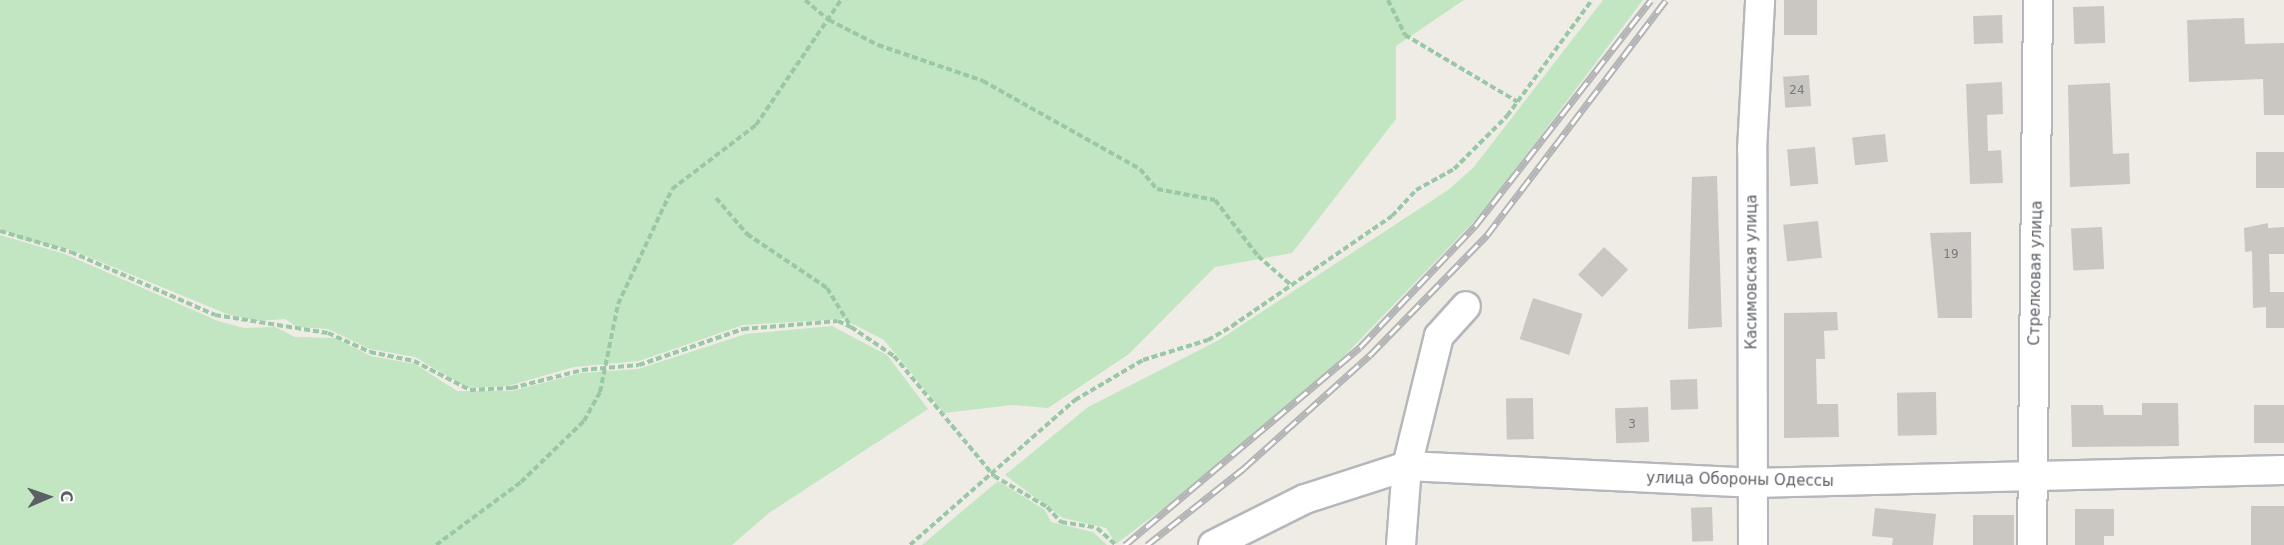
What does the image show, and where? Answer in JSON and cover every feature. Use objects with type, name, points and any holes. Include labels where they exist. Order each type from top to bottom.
[{"type":"street","name":"Касимовская улица","points":[[1753,545],[1752,150],[1760,0]]},
{"type":"street","name":"Стрелковая улица","points":[[2032,545],[2038,0]]},
{"type":"street","points":[[1401,545],[1407,466],[1439,336],[1466,306]]},
{"type":"street","name":"улица Обороны Одессы","points":[[1213,545],[1305,499],[1407,466],[1752,483],[2033,478],[2284,470]]},
{"type":"path","points":[[805,0],[829,20],[878,45],[983,81],[1140,169],[1157,189],[1215,200],[1258,256],[1292,286]]},
{"type":"path","points":[[436,545],[521,482],[584,421],[600,392],[618,304],[672,189],[756,125],[841,0]]},
{"type":"path","points":[[1388,0],[1405,35],[1518,102]]},
{"type":"path","points":[[910,545],[994,476],[1075,399],[1143,360],[1208,340],[1292,286],[1392,216],[1416,190],[1454,169],[1518,102],[1592,0]]},
{"type":"path","points":[[716,198],[747,234],[826,288],[851,327]]},
{"type":"path","points":[[0,231],[71,252],[215,315],[328,333],[370,352],[393,354],[460,388],[512,388],[639,365],[743,329],[838,321],[851,327],[894,356],[994,476],[1047,507],[1061,522],[1097,528],[1116,545]]},
{"type":"green space","points":[[0,0],[1464,0],[1396,46],[1396,119],[1292,253],[1215,267],[1129,354],[1048,408],[1012,405],[944,413],[884,340],[843,319],[743,325],[639,361],[574,367],[508,386],[467,388],[415,357],[370,349],[328,329],[297,327],[285,319],[257,321],[227,314],[72,250],[20,239],[0,228]]},
{"type":"green space","points":[[1603,0],[1643,0],[1483,212],[1324,377],[1222,464],[1116,544],[1106,528],[1063,518],[1005,475],[1088,407],[1219,340],[1448,190],[1473,168]]},
{"type":"green space","points":[[0,235],[65,254],[218,321],[244,328],[275,327],[295,337],[335,338],[371,356],[415,364],[457,391],[512,391],[581,373],[638,369],[746,334],[832,326],[887,355],[928,409],[769,513],[732,545],[0,545]]},
{"type":"green space","points":[[998,481],[1045,510],[1051,522],[1093,532],[1107,545],[922,545]]},
{"type":"building","points":[[1784,0],[1817,0],[1817,35],[1784,35]]},
{"type":"building","points":[[2104,6],[2105,43],[2074,44],[2073,7]]},
{"type":"building","points":[[2002,15],[2003,43],[1974,44],[1973,16]]},
{"type":"building","points":[[2244,18],[2245,44],[2284,43],[2284,115],[2264,115],[2263,79],[2189,82],[2187,20]]},
{"type":"building","points":[[1809,75],[1811,106],[1785,108],[1783,77]]},
{"type":"building","points":[[2002,82],[2003,114],[1987,115],[1988,151],[2001,150],[2003,183],[1970,184],[1966,84]]},
{"type":"building","points":[[2110,83],[2113,154],[2129,153],[2130,184],[2070,187],[2068,85]]},
{"type":"building","points":[[1885,134],[1888,162],[1855,165],[1852,137]]},
{"type":"building","points":[[1815,147],[1818,184],[1790,186],[1787,149]]},
{"type":"building","points":[[2256,152],[2284,152],[2284,188],[2256,188]]},
{"type":"building","points":[[1717,176],[1722,327],[1688,329],[1692,177]]},
{"type":"building","points":[[1818,221],[1822,258],[1787,261],[1783,225]]},
{"type":"building","points":[[2268,223],[2268,228],[2284,227],[2284,254],[2269,254],[2270,292],[2284,292],[2284,328],[2266,328],[2266,307],[2253,308],[2252,251],[2245,252],[2244,228]]},
{"type":"building","points":[[2102,227],[2104,269],[2073,271],[2071,229]]},
{"type":"building","points":[[1971,232],[1972,318],[1938,318],[1930,233]]},
{"type":"building","points":[[1604,247],[1628,270],[1602,297],[1578,275]]},
{"type":"building","points":[[1533,298],[1582,314],[1569,355],[1520,339]]},
{"type":"building","points":[[1837,312],[1838,330],[1824,331],[1825,359],[1816,359],[1817,404],[1838,404],[1839,437],[1784,438],[1784,313]]},
{"type":"building","points":[[1697,379],[1698,409],[1671,410],[1670,380]]},
{"type":"building","points":[[1936,392],[1937,435],[1898,436],[1897,393]]},
{"type":"building","points":[[1506,398],[1533,398],[1534,439],[1507,439]]},
{"type":"building","points":[[2142,403],[2178,403],[2179,446],[2072,447],[2071,405],[2103,405],[2104,415],[2142,415]]},
{"type":"building","points":[[2254,405],[2284,405],[2284,443],[2254,443]]},
{"type":"building","points":[[1648,407],[1649,442],[1616,443],[1615,408]]},
{"type":"building","points":[[2251,506],[2284,506],[2284,545],[2251,545]]},
{"type":"building","points":[[1712,507],[1713,541],[1692,542],[1691,508]]},
{"type":"building","points":[[1875,508],[1936,514],[1933,545],[1892,545],[1893,538],[1872,536]]},
{"type":"building","points":[[2075,509],[2114,509],[2114,536],[2104,536],[2104,545],[2075,545]]},
{"type":"building","points":[[1973,515],[2014,515],[2014,545],[1973,545]]},
{"type":"railway","points":[[1125,545],[1360,347],[1475,226],[1651,0]]},
{"type":"railway","points":[[1147,545],[1244,468],[1370,355],[1487,235],[1666,0]]}]
